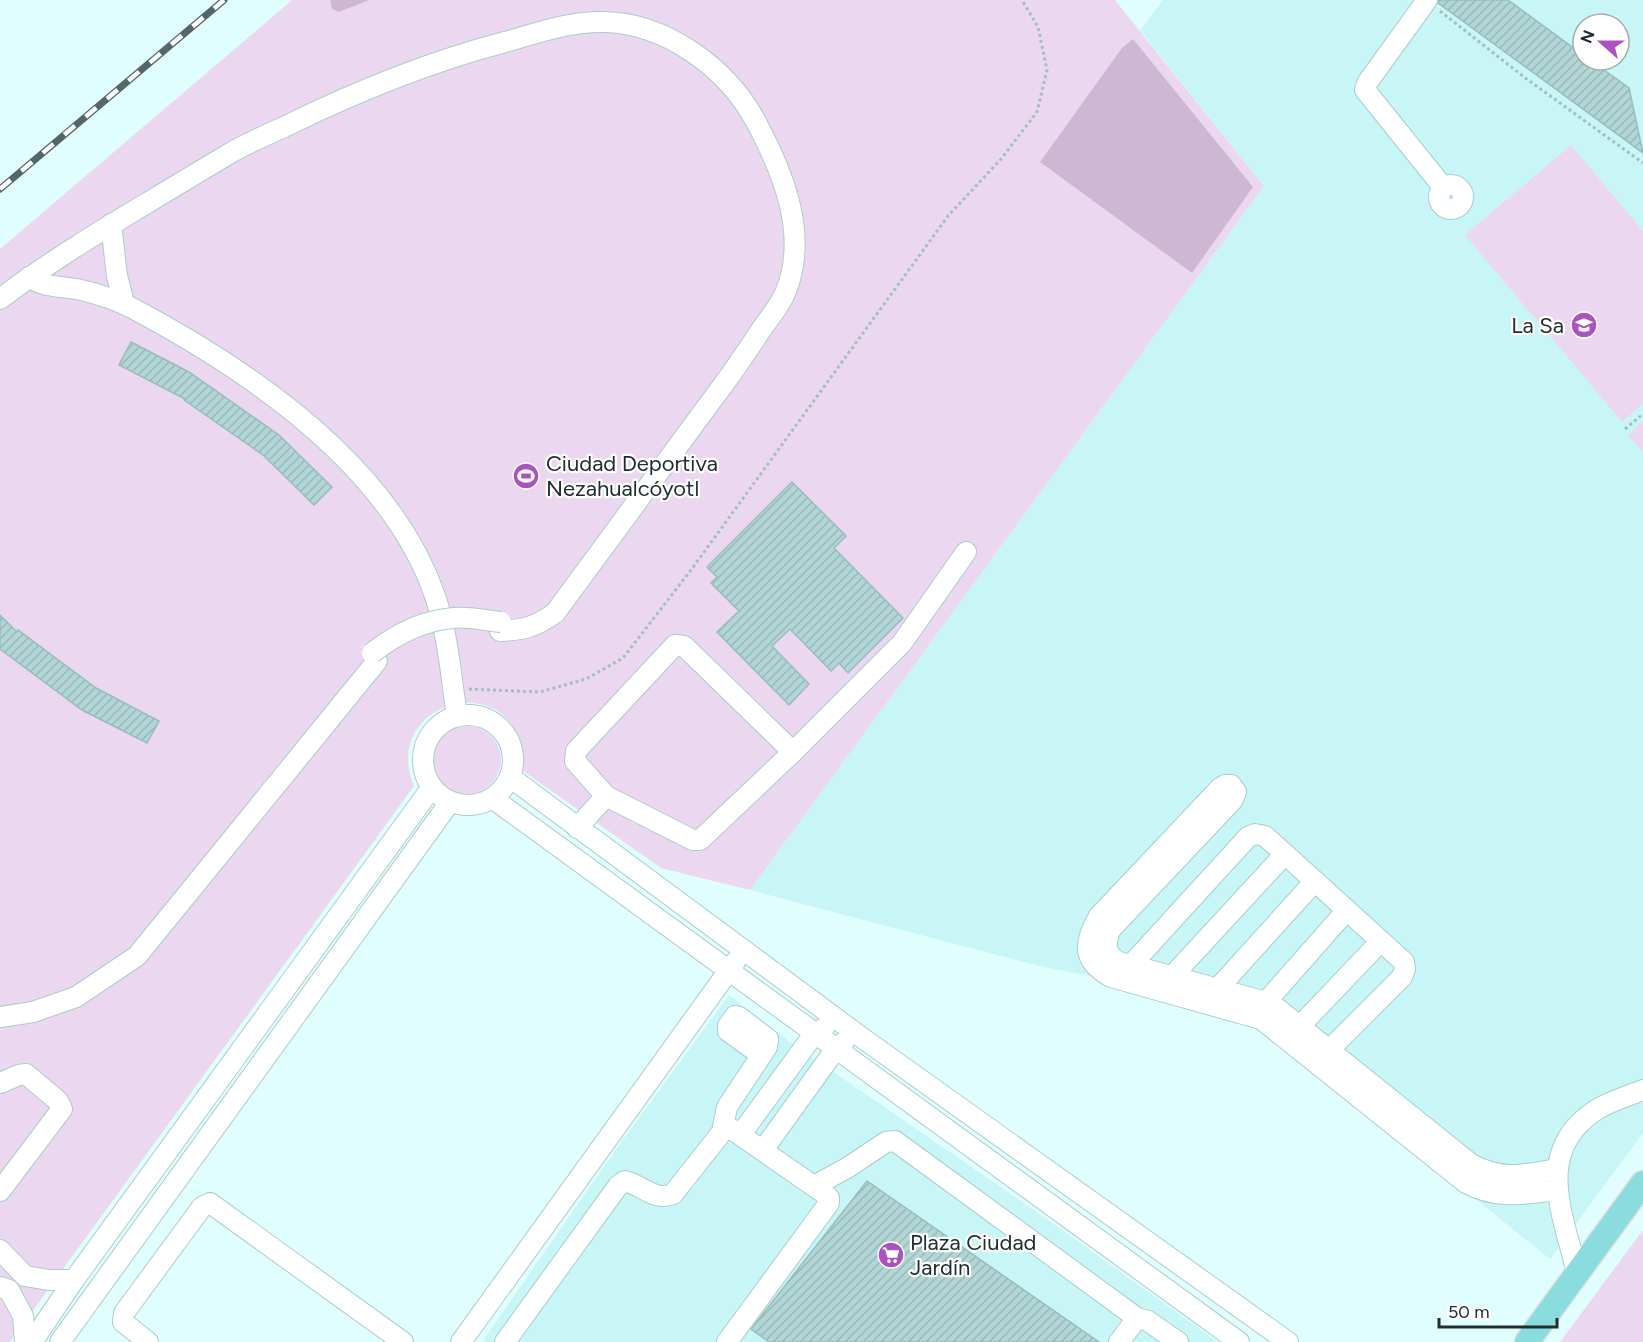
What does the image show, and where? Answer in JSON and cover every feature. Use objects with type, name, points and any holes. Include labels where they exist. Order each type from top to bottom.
[{"type":"main road","points":[[1527,1342],[1643,1183]]},
{"type":"street","points":[[1427,0],[1366,83],[1365,90],[1443,187]]},
{"type":"street","points":[[0,298],[33,280],[112,228],[240,158],[317,120],[396,87],[485,56],[573,34],[605,31],[639,36],[667,48],[693,66],[717,88],[741,118],[763,154],[777,194],[786,242],[785,267],[777,289],[733,357],[549,608],[537,616],[501,627],[455,617],[426,623],[391,639],[129,949],[88,979],[69,989],[31,1002],[0,1008]]},
{"type":"street","points":[[112,228],[117,276],[124,303]]},
{"type":"street","points":[[33,280],[80,290],[124,303],[184,336],[255,382],[338,453],[383,499],[407,534],[435,596],[442,624],[457,716]]},
{"type":"street","points":[[0,310],[33,280]]},
{"type":"street","points":[[793,752],[684,646],[675,645],[576,752],[575,761],[606,796],[693,840],[700,840],[793,752],[902,643],[966,552]]},
{"type":"street","points":[[0,1017],[33,1012],[76,998],[137,956],[374,657]]},
{"type":"street","points":[[471,715],[485,718],[501,731],[512,749],[513,763],[510,777],[492,798],[472,805],[450,802],[438,795],[424,771],[423,757],[426,743],[444,722],[457,716],[471,715]]},
{"type":"street","points":[[510,777],[842,1024],[1288,1342]]},
{"type":"street","points":[[32,1342],[74,1280],[432,787]]},
{"type":"street","points":[[1230,790],[1111,929],[1107,938],[1110,957],[1125,972],[1211,995],[1266,1002],[1278,1009],[1299,1026],[1323,1056],[1473,1186],[1490,1193],[1504,1195],[1558,1190]]},
{"type":"street","points":[[577,828],[606,796]]},
{"type":"street","points":[[492,798],[1239,1342]]},
{"type":"street","points":[[60,1342],[450,802]]},
{"type":"street","points":[[1125,972],[1248,837],[1255,834],[1265,836],[1404,962],[1405,969],[1402,976],[1323,1056]]},
{"type":"street","points":[[1166,983],[1285,854]]},
{"type":"street","points":[[1211,995],[1315,881]]},
{"type":"street","points":[[1266,1002],[1347,910]]},
{"type":"street","points":[[1299,1026],[1381,941]]},
{"type":"street","points":[[460,1342],[744,950]]},
{"type":"street","points":[[1211,995],[1262,1019],[1323,1056],[1485,1172],[1510,1176],[1557,1169]]},
{"type":"street","points":[[505,1342],[618,1186],[625,1181],[656,1196],[665,1198],[673,1194],[731,1133],[814,1034],[831,1025],[842,1024]]},
{"type":"street","points":[[763,1150],[836,1050],[844,1042],[861,1037]]},
{"type":"street","points":[[731,1133],[727,1107],[761,1055]]},
{"type":"street","points":[[0,1083],[19,1074],[26,1074],[58,1101],[62,1109],[0,1191]]},
{"type":"street","points":[[1577,1273],[1558,1190],[1557,1169],[1560,1152],[1568,1136],[1581,1121],[1598,1109],[1643,1090]]},
{"type":"street","points":[[727,1342],[827,1208],[829,1198],[763,1150],[731,1133]]},
{"type":"street","points":[[814,1186],[847,1168],[886,1142],[895,1141],[1137,1318],[1148,1321],[1178,1342]]},
{"type":"street","points":[[148,1342],[126,1326],[124,1313],[202,1207],[210,1203],[403,1342]]},
{"type":"street","points":[[0,1250],[25,1276],[49,1280],[74,1280]]},
{"type":"street","points":[[1166,1288],[1184,1266]]},
{"type":"street","points":[[0,1287],[9,1290],[23,1316],[25,1342]]},
{"type":"street","points":[[1119,1342],[1137,1318]]},
{"type":"path","points":[[453,688],[540,692],[586,679],[623,658],[691,570],[948,216],[1001,159],[1037,112],[1047,70],[1038,27],[1022,0]]},
{"type":"path","points":[[1427,0],[1524,77],[1643,163]]},
{"type":"path","points":[[1625,429],[1643,414]]},
{"type":"shaded area","name":"Ciudad Deportiva Nezahualcóyotl","points":[[292,0],[1115,0],[1264,186],[750,890],[661,868],[523,771],[518,736],[502,714],[481,704],[456,704],[433,713],[416,731],[408,755],[414,786],[10,1342],[0,1342],[0,249]]},
{"type":"shaded area","points":[[330,0],[369,0],[339,12],[332,9]]},
{"type":"shaded area","points":[[1163,0],[1643,0],[1643,1133],[1550,1259],[1253,1020],[1100,978],[1039,966],[750,890],[1264,186],[1140,30]]},
{"type":"shaded area","points":[[1133,39],[1253,187],[1192,273],[1040,162],[1122,48]]},
{"type":"shaded area","points":[[1571,145],[1643,231],[1643,404],[1622,422],[1465,235]]},
{"type":"shaded area","points":[[1643,421],[1643,452],[1628,435]]},
{"type":"shaded area","points":[[467,726],[480,729],[491,736],[498,747],[501,760],[498,773],[491,784],[480,791],[467,794],[454,791],[443,784],[436,773],[433,760],[436,747],[443,736],[454,729]]},
{"type":"shaded area","points":[[729,995],[790,1042],[1044,1217],[1218,1342],[482,1342],[617,1148]]},
{"type":"shaded area","points":[[1643,1230],[1643,1342],[1560,1342]]},
{"type":"building","points":[[1439,0],[1508,0],[1571,46],[1571,72],[1607,72],[1629,88],[1643,153],[1438,3]]},
{"type":"building","points":[[131,342],[189,372],[279,435],[332,487],[314,505],[263,455],[185,399],[119,365]]},
{"type":"building","points":[[792,482],[846,536],[834,548],[903,618],[848,673],[839,663],[831,671],[790,629],[772,646],[809,684],[789,705],[717,632],[739,611],[711,583],[717,577],[707,567]]},
{"type":"building","points":[[0,615],[17,632],[18,630],[96,688],[159,721],[147,743],[82,710],[0,649]]},
{"type":"building","name":"Plaza Ciudad Jardín","points":[[867,1181],[1099,1342],[769,1342],[751,1329]]},
{"type":"railway","points":[[0,189],[224,0]]},
{"type":"place","name":"La Sa","points":[[1584,325]]},
{"type":"place","name":"Ciudad Deportiva Nezahualcóyotl","points":[[526,476]]},
{"type":"place","name":"Plaza Ciudad Jardín","points":[[891,1255]]}]
